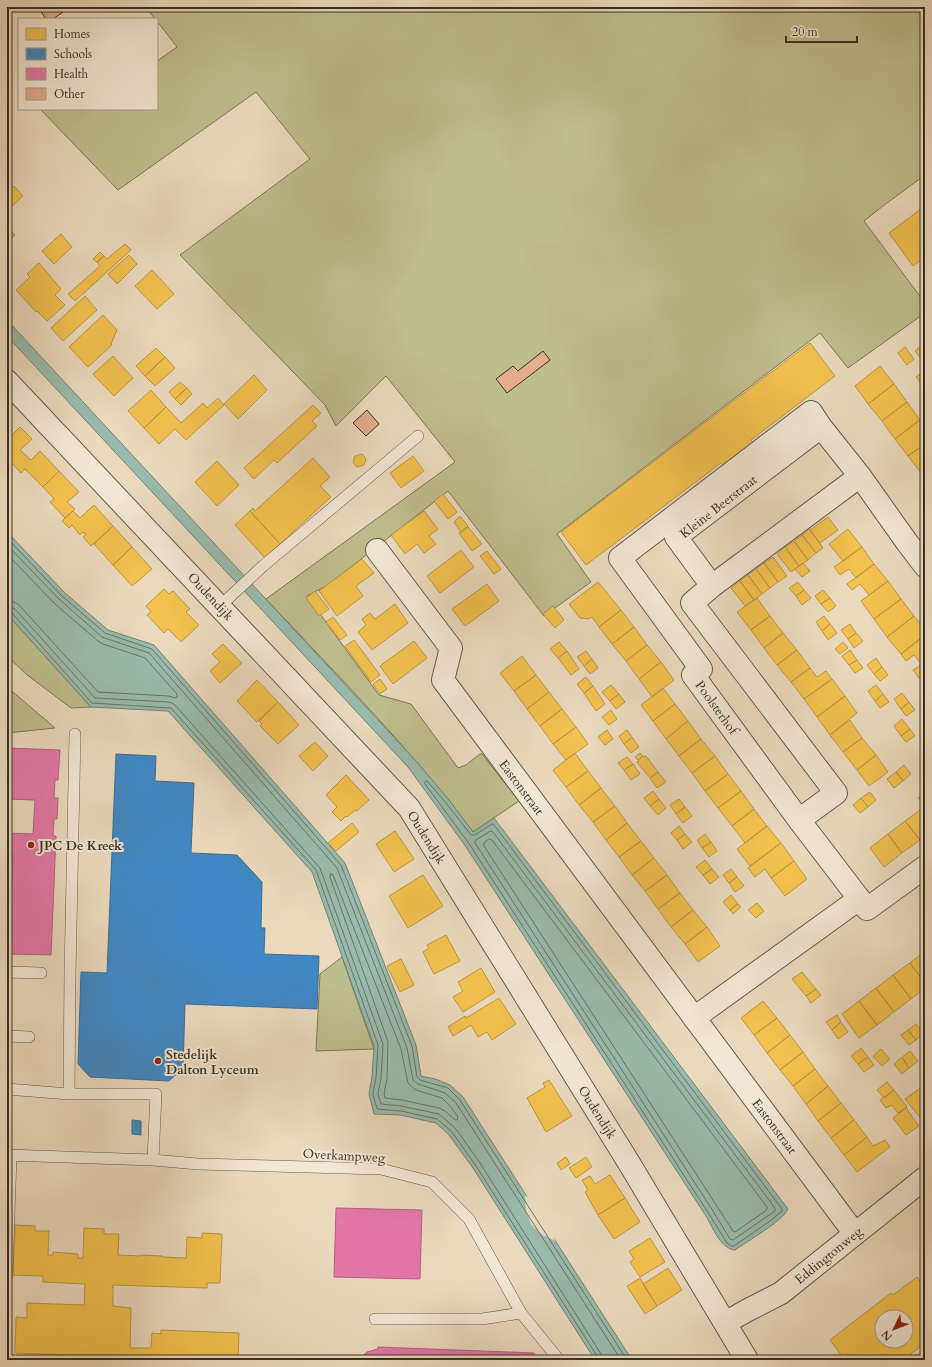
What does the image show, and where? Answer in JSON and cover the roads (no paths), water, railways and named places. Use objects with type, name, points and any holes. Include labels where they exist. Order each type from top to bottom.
[{"type":"street","name":"Oudendijk","points":[[9,386],[220,606],[409,808],[625,1156],[747,1360]]},
{"type":"street","name":"Kleine Beerstraat","points":[[620,558],[670,531],[821,427],[860,476],[925,566]]},
{"type":"street","points":[[799,820],[836,793],[692,603],[712,586],[860,476]]},
{"type":"street","name":"Kleine Beerstraat","points":[[670,531],[712,586]]},
{"type":"street","name":"Eastonstraat","points":[[376,550],[451,648],[443,680],[855,1234]]},
{"type":"street","name":"Poolsterhof","points":[[620,558],[702,669],[693,675],[867,910],[925,867]]},
{"type":"street","points":[[688,650],[713,632]]},
{"type":"street","points":[[694,1018],[859,899]]},
{"type":"street","name":"Eddingtonweg","points":[[725,1324],[748,1310],[781,1294],[925,1178]]},
{"type":"lane","points":[[220,606],[263,566],[418,436]]},
{"type":"lane","points":[[69,1094],[75,734]]},
{"type":"lane","points":[[7,972],[41,973]]},
{"type":"lane","points":[[7,1036],[30,1037]]},
{"type":"lane","points":[[7,1089],[69,1094],[156,1094],[153,1160]]},
{"type":"lane","name":"Overkampweg","points":[[7,1275],[9,1155],[153,1160],[198,1164],[381,1168],[432,1182],[469,1220],[521,1313],[559,1360]]},
{"type":"lane","points":[[375,1319],[482,1319],[521,1313]]},
{"type":"water","points":[[7,320],[417,762],[449,800],[473,832],[494,818],[788,1209],[785,1214],[764,1231],[735,1250],[730,1249],[722,1242],[464,844],[408,767],[7,336]]},
{"type":"water","points":[[7,528],[10,535],[65,593],[108,630],[154,645],[345,863],[416,1045],[421,1076],[435,1079],[450,1085],[463,1097],[632,1360],[595,1360],[473,1168],[449,1135],[436,1123],[400,1115],[374,1114],[369,1094],[372,1077],[374,1046],[312,872],[168,711],[91,707],[7,614]]},
{"type":"place","name":"JPC De Kreek","points":[[31,845]]},
{"type":"place","name":"Stedelijk Dalton Lyceum","points":[[158,1061]]}]
